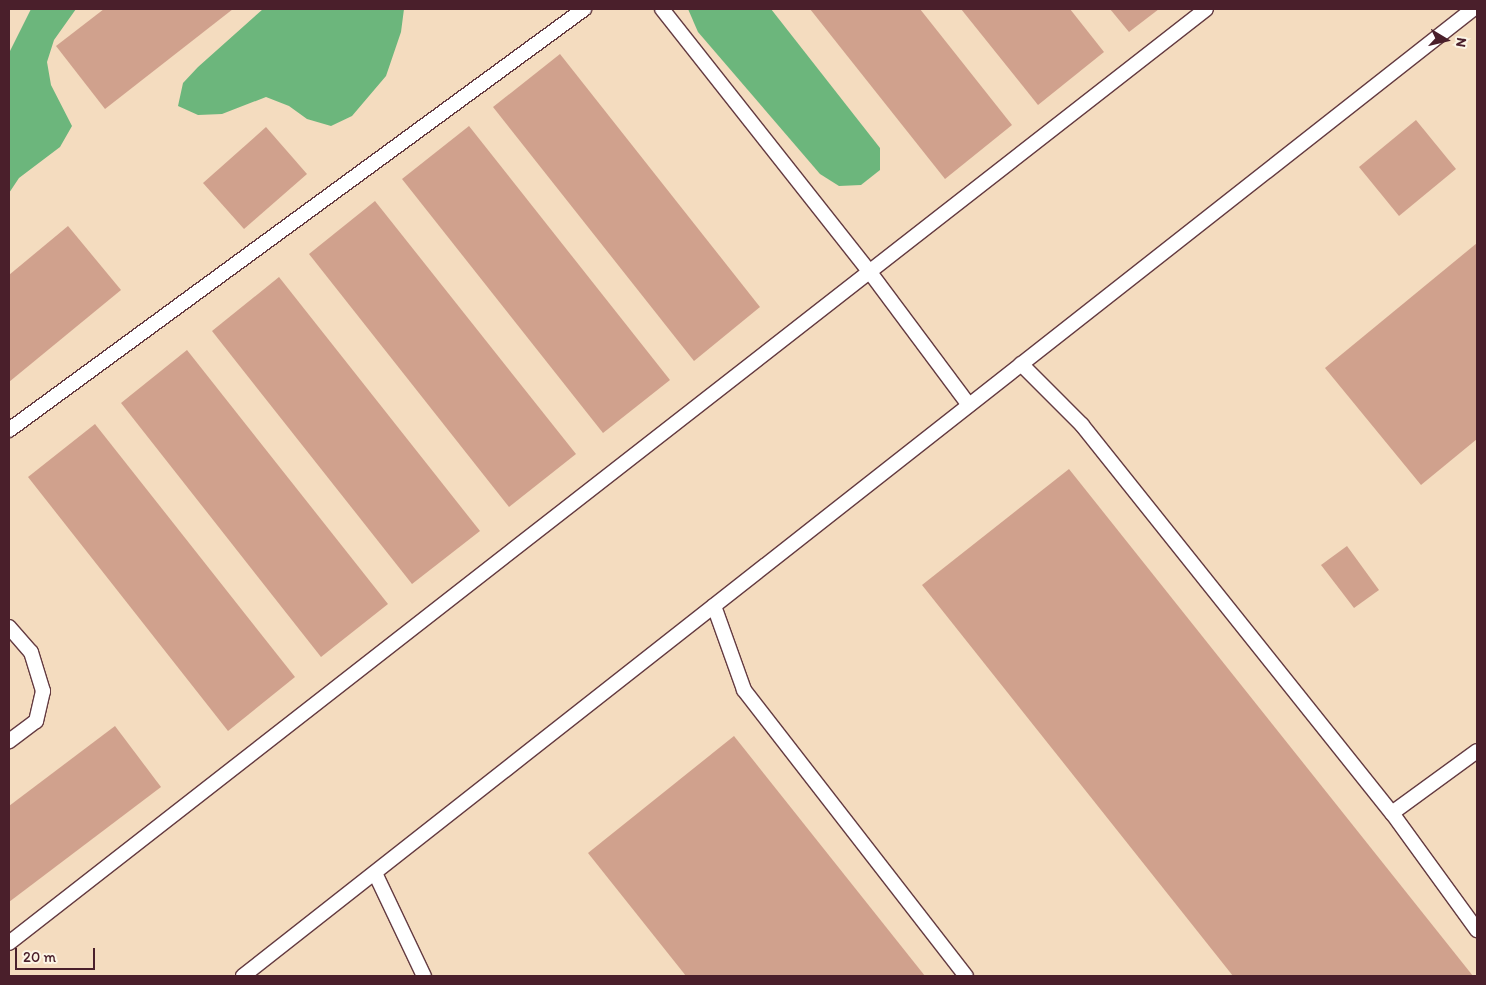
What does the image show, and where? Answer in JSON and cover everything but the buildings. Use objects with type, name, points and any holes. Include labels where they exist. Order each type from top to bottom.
[{"type":"lane","points":[[9,430],[584,9]]},
{"type":"lane","points":[[662,9],[869,270],[969,405]]},
{"type":"lane","points":[[9,943],[869,270],[1206,9]]},
{"type":"lane","points":[[243,976],[1473,9]]},
{"type":"lane","points":[[1021,364],[1082,425],[1392,813],[1477,930]]},
{"type":"lane","points":[[714,606],[744,690],[966,976]]},
{"type":"lane","points":[[9,627],[31,652],[43,691],[36,720],[9,741]]},
{"type":"lane","points":[[1392,813],[1477,751]]},
{"type":"lane","points":[[375,873],[424,976]]},
{"type":"green space","points":[[31,9],[76,9],[54,40],[47,62],[51,85],[72,126],[60,147],[19,178],[9,193],[9,53]]},
{"type":"green space","points":[[263,9],[404,9],[401,32],[386,76],[352,116],[331,126],[307,119],[289,106],[266,97],[222,114],[198,115],[178,106],[183,83],[198,67]]},
{"type":"green space","points":[[688,9],[771,9],[880,148],[880,170],[861,185],[839,186],[820,174],[698,32]]}]
